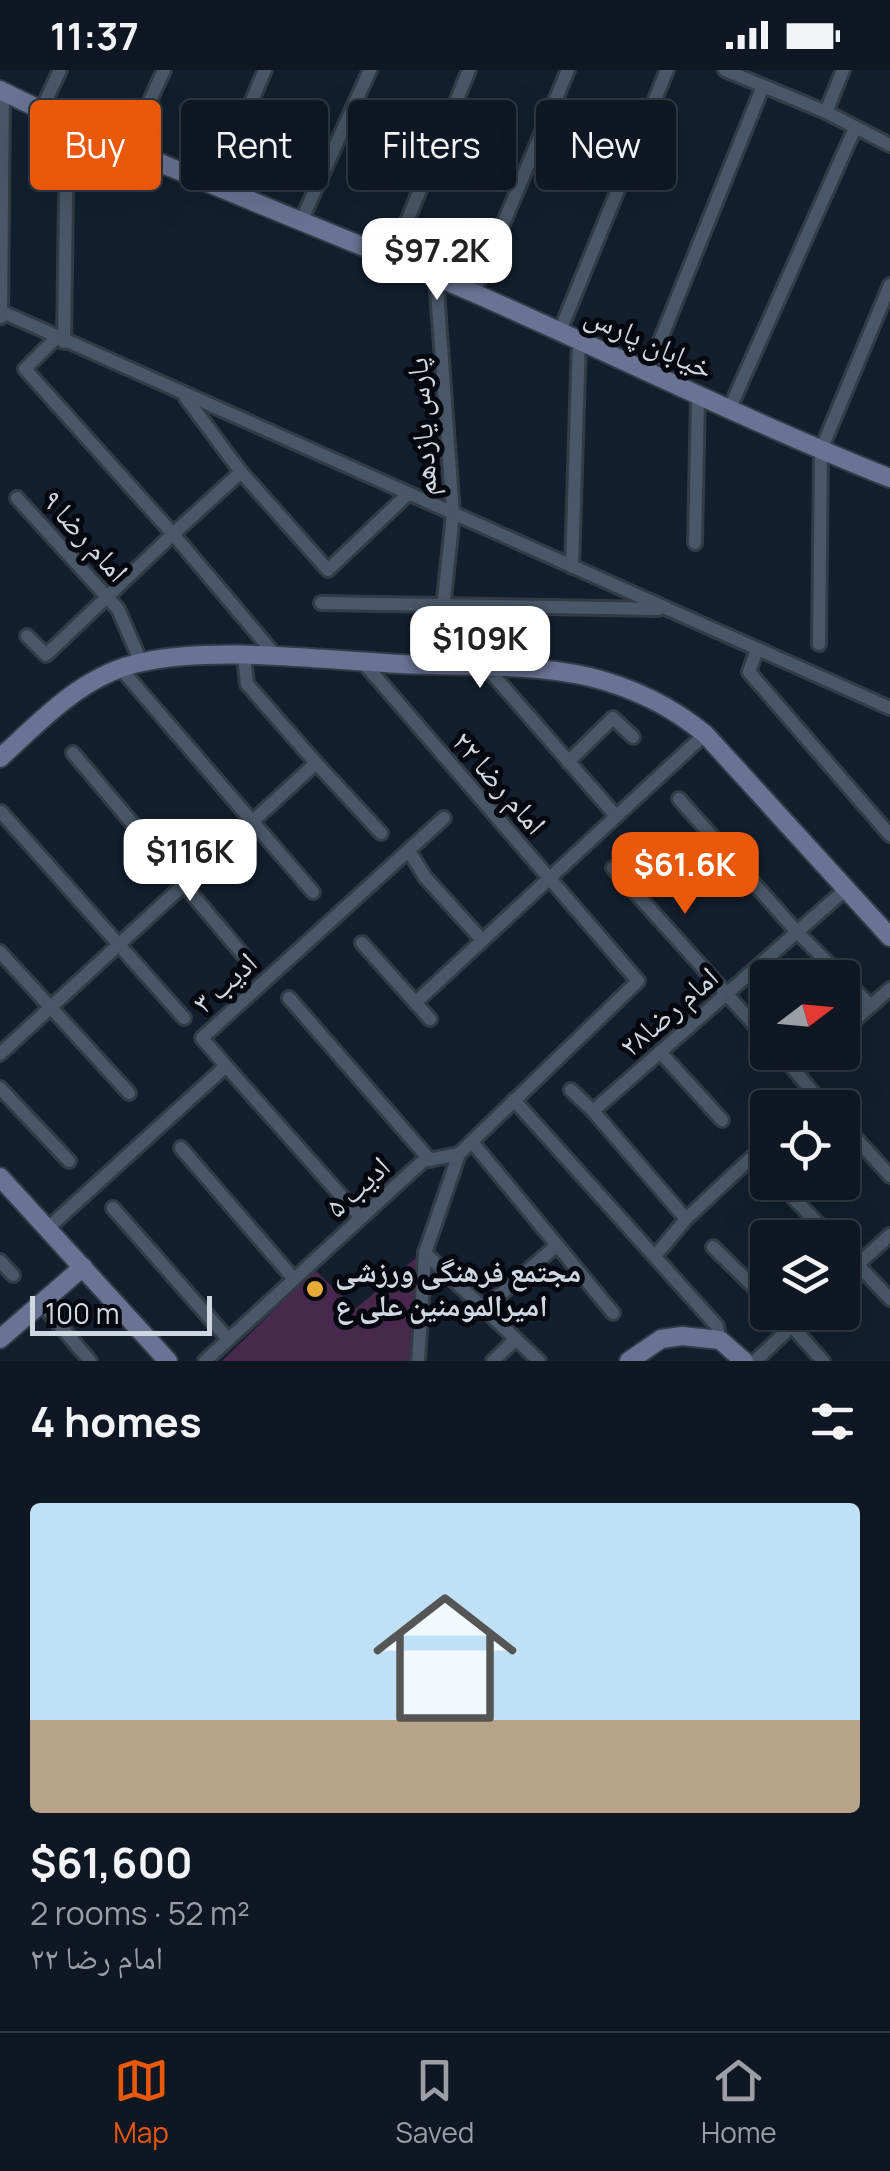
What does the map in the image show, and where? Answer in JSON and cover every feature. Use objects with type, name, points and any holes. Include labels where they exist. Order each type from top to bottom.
[{"type":"main road","name":"خیابان پارس","points":[[1,91],[30,105]]},
{"type":"main road","name":"خیابان پارس","points":[[231,190],[890,478]]},
{"type":"main road","points":[[0,758],[74,691],[140,662],[244,656],[588,677],[645,695],[680,714],[705,734],[890,936]]},
{"type":"main road","points":[[0,1177],[168,1361]]},
{"type":"main road","points":[[0,1339],[83,1267]]},
{"type":"main road","points":[[630,1361],[661,1339],[682,1336],[720,1340],[744,1361]]},
{"type":"street","points":[[46,100],[60,70]]},
{"type":"street","points":[[150,100],[164,70]]},
{"type":"street","points":[[252,100],[265,70]]},
{"type":"street","points":[[302,219],[370,70]]},
{"type":"street","points":[[392,258],[469,70]]},
{"type":"street","points":[[474,293],[568,70]]},
{"type":"street","points":[[560,331],[667,70]]},
{"type":"street","points":[[726,70],[746,74],[763,86],[890,145]]},
{"type":"street","points":[[826,112],[843,70]]},
{"type":"street","points":[[647,373],[763,86]]},
{"type":"street","points":[[1,91],[1,315],[890,708]]},
{"type":"street","points":[[729,410],[856,128]]},
{"type":"street","points":[[65,190],[60,340],[25,370],[278,658]]},
{"type":"street","name":"پارس‌‌ یازدهم","points":[[436,277],[453,514],[438,666]]},
{"type":"street","points":[[819,644],[820,450],[890,285]]},
{"type":"street","points":[[572,567],[579,340]]},
{"type":"street","points":[[184,395],[241,472],[328,570],[408,494]]},
{"type":"street","points":[[695,543],[698,396]]},
{"type":"street","points":[[27,636],[46,654],[241,472]]},
{"type":"street","name":"امام رضا ۹","points":[[18,498],[118,609],[140,662]]},
{"type":"street","points":[[321,603],[667,610]]},
{"type":"street","points":[[757,649],[749,672],[890,835]]},
{"type":"street","points":[[244,656],[247,684],[381,833]]},
{"type":"street","name":"امام رضا ۲۲","points":[[363,662],[638,981]]},
{"type":"street","points":[[486,668],[616,816]]},
{"type":"street","points":[[121,670],[312,892]]},
{"type":"street","points":[[568,762],[613,718],[633,736]]},
{"type":"street","points":[[415,1002],[705,734]]},
{"type":"street","points":[[73,753],[244,956]]},
{"type":"street","points":[[0,1054],[316,763]]},
{"type":"street","points":[[679,800],[797,932],[871,1006]]},
{"type":"street","points":[[1,812],[184,1018]]},
{"type":"street","name":"ادیب ۳","points":[[226,1066],[202,1038],[444,818]]},
{"type":"street","points":[[409,851],[425,877],[482,940]]},
{"type":"street","points":[[613,868],[750,1020]]},
{"type":"street","name":"امام رضا۲۸","points":[[593,1112],[846,889]]},
{"type":"street","points":[[362,942],[430,1019]]},
{"type":"street","points":[[0,952],[129,1092]]},
{"type":"street","name":"ادیب ۵","points":[[205,1361],[423,1161],[458,1154],[472,1142],[638,981]]},
{"type":"street","points":[[860,1015],[890,989]]},
{"type":"street","points":[[289,998],[430,1160]]},
{"type":"street","points":[[660,1052],[722,1120]]},
{"type":"street","points":[[47,1229],[226,1066],[361,1218]]},
{"type":"street","points":[[796,1072],[811,1090]]},
{"type":"street","points":[[0,1088],[68,1161]]},
{"type":"street","points":[[571,1090],[686,1218]]},
{"type":"street","points":[[514,1100],[717,1326],[720,1340]]},
{"type":"street","points":[[472,1142],[613,1313]]},
{"type":"street","points":[[860,1143],[890,1176]]},
{"type":"street","points":[[181,1148],[294,1279]]},
{"type":"street","points":[[418,1361],[425,1253],[458,1154]]},
{"type":"street","points":[[655,1256],[686,1218],[750,1159]]},
{"type":"street","points":[[795,1200],[814,1220]]},
{"type":"street","points":[[113,1208],[228,1339]]},
{"type":"street","points":[[860,1262],[890,1235]]},
{"type":"street","points":[[484,1308],[557,1246]]},
{"type":"street","points":[[713,1247],[750,1283]]},
{"type":"street","points":[[425,1253],[539,1361]]},
{"type":"street","points":[[0,1262],[13,1275]]},
{"type":"street","points":[[860,1266],[890,1298]]},
{"type":"street","points":[[41,1303],[90,1361]]},
{"type":"street","points":[[755,1361],[788,1330]]},
{"type":"street","points":[[796,1330],[823,1361]]},
{"type":"street","points":[[492,1361],[516,1339]]},
{"type":"shaded area","name":"مجتمع فرهنگی ورزشی امیرالمومنین علی ‌ع","points":[[418,1256],[413,1361],[222,1361],[315,1270],[355,1309]]},
{"type":"place","name":"مجتمع فرهنگی ورزشی امیرالمومنین علی ‌ع","points":[[315,1289]]}]
